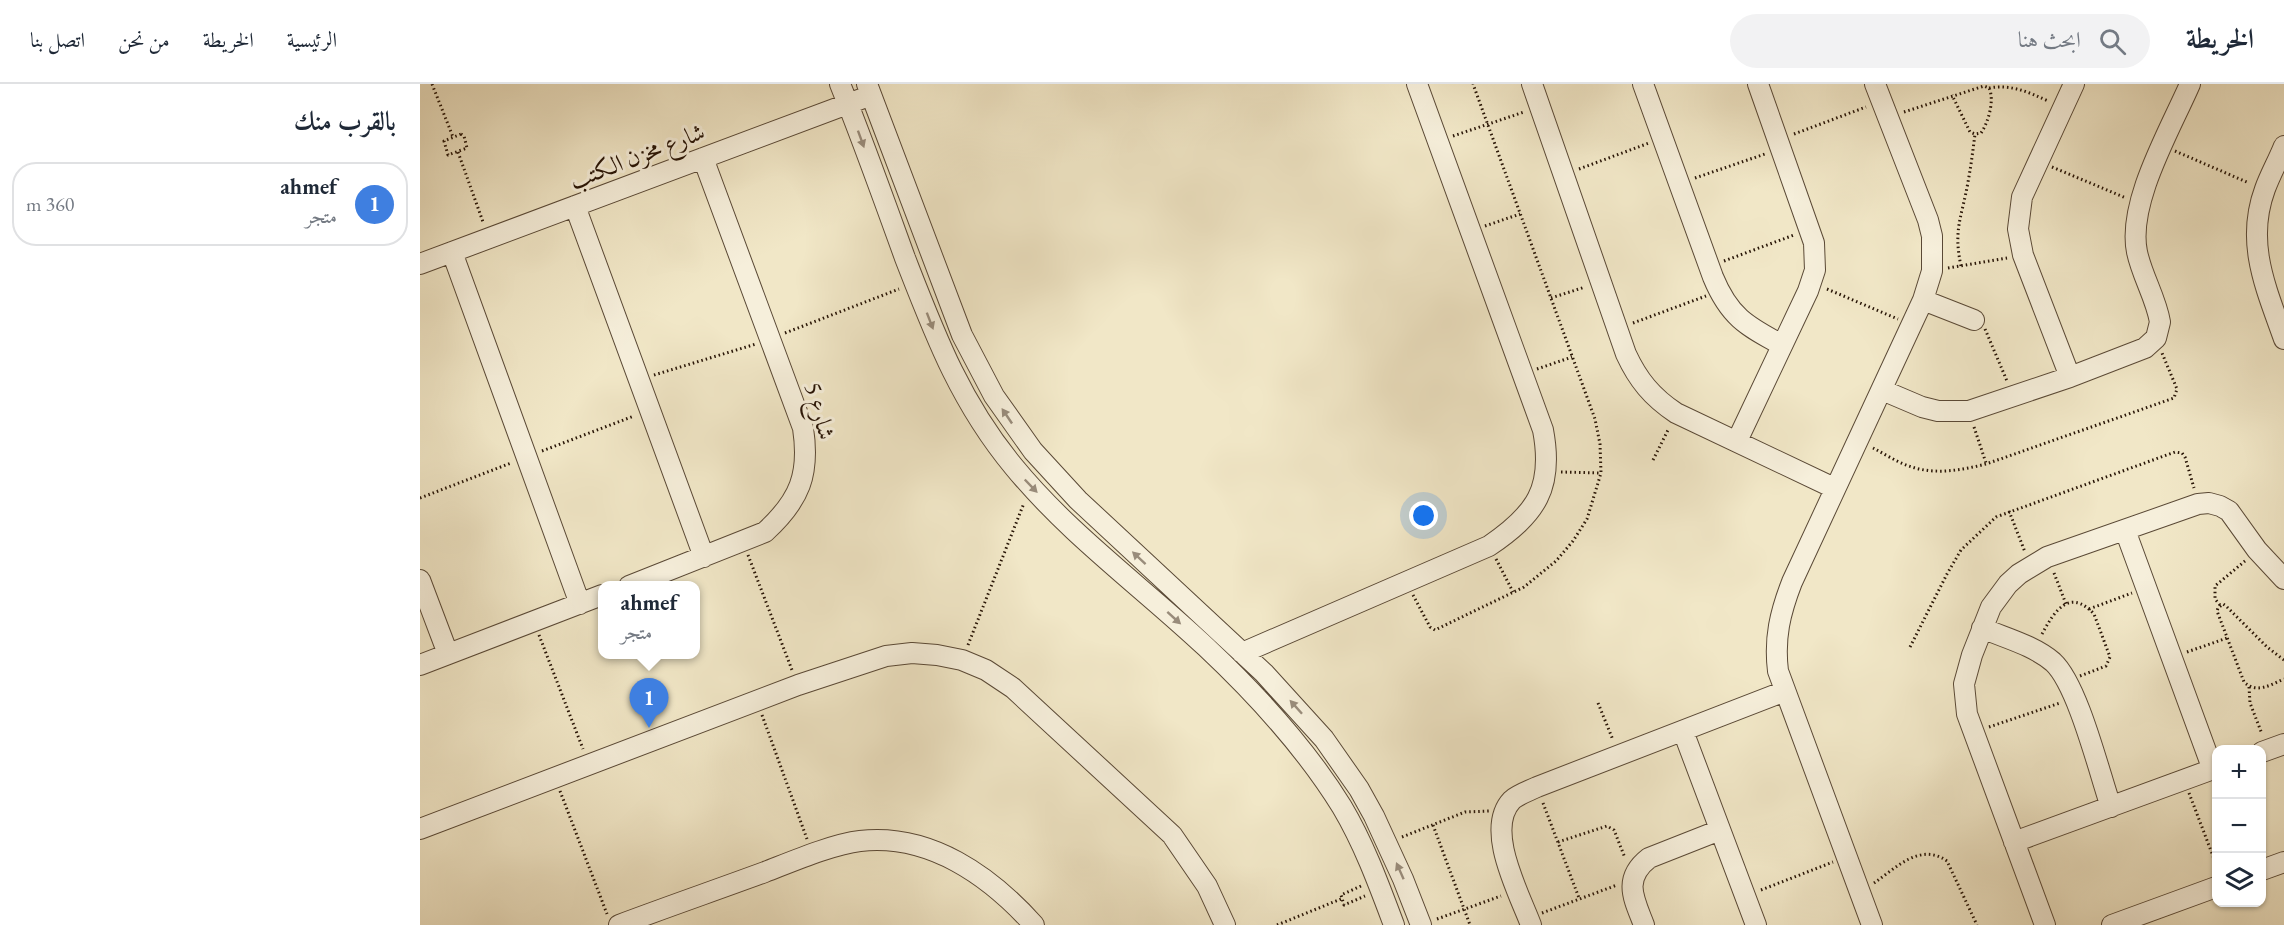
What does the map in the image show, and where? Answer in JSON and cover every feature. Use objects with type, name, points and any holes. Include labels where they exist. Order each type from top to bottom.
[{"type":"street","points":[[840,84],[940,348],[973,411],[993,440],[1031,486],[1102,554],[1205,646],[1296,741],[1342,809],[1379,884],[1394,925]]},
{"type":"street","points":[[1242,653],[1489,546],[1528,515],[1540,495],[1546,471],[1547,452],[1543,430],[1417,84]]},
{"type":"street","points":[[1532,84],[1635,374],[1660,402],[1676,413],[1834,488]]},
{"type":"street","points":[[1643,84],[1719,292],[1736,317],[1748,327],[1782,345]]},
{"type":"street","points":[[1737,441],[1811,283],[1815,256],[1810,230],[1758,84]]},
{"type":"street","points":[[2070,376],[2023,255],[2018,229],[2022,197],[2074,84]]},
{"type":"street","points":[[1882,390],[1930,409],[1969,411],[2145,348],[2156,338],[2160,322],[2159,314],[2137,254],[2139,203],[2190,84]]},
{"type":"street","points":[[869,89],[962,335],[994,396],[1033,451],[1078,500],[1285,694],[1324,739],[1359,789],[1387,843],[1421,924]]},
{"type":"street","name":"شارع مخزن الكتب","points":[[420,264],[848,104],[869,89]]},
{"type":"street","points":[[1872,925],[1785,691],[1778,671],[1775,648],[1777,625],[1792,582],[1912,325],[1932,271],[1932,236],[1928,220],[1882,101]]},
{"type":"street","points":[[2284,146],[2264,190],[2258,215],[2256,241],[2258,258],[2284,339]]},
{"type":"street","name":"شارع 5","points":[[640,581],[765,532],[783,516],[796,496],[804,474],[807,451],[803,428],[703,158]]},
{"type":"street","points":[[575,206],[704,557]]},
{"type":"street","points":[[452,252],[580,604]]},
{"type":"street","points":[[1923,300],[1974,320]]},
{"type":"street","points":[[2045,925],[1967,714],[1964,684],[1967,669],[1982,628],[1999,595],[2013,579],[2039,561],[2198,504],[2209,503],[2229,511],[2257,550],[2284,579]]},
{"type":"street","points":[[2125,530],[2212,761]]},
{"type":"street","points":[[420,580],[448,654]]},
{"type":"street","points":[[420,665],[598,597]]},
{"type":"street","points":[[1982,628],[2034,650],[2053,663],[2067,680],[2111,807]]},
{"type":"street","points":[[420,829],[798,685],[886,656],[912,653],[937,654],[962,660],[986,670],[1013,688],[1172,835],[1207,886],[1226,925]]},
{"type":"street","points":[[1530,922],[1502,842],[1502,817],[1506,808],[1518,796],[1785,691]]},
{"type":"street","points":[[1683,731],[1756,925]]},
{"type":"street","points":[[2014,842],[2212,770]]},
{"type":"street","points":[[1644,925],[1633,896],[1633,879],[1642,864],[1649,858],[1720,830]]},
{"type":"street","points":[[613,920],[858,841],[885,840],[932,850],[957,861],[1002,892],[1034,925]]},
{"type":"street","points":[[2266,869],[2284,862]]},
{"type":"street","points":[[2112,925],[2212,889]]},
{"type":"path","points":[[432,84],[453,137]]},
{"type":"path","points":[[1679,184],[1882,101],[1952,95],[1984,86],[1989,88],[2008,85],[2063,108]]},
{"type":"path","points":[[1952,95],[1970,132],[1981,133],[1992,99],[1989,88]]},
{"type":"path","points":[[1438,142],[1540,107]]},
{"type":"path","points":[[461,134],[464,136],[467,148],[447,154],[444,141],[453,137],[461,134]]},
{"type":"path","points":[[1961,266],[1956,245],[1957,231],[1975,134]]},
{"type":"path","points":[[1563,175],[1662,138]]},
{"type":"path","points":[[2162,146],[2264,190]]},
{"type":"path","points":[[459,152],[488,238]]},
{"type":"path","points":[[2038,161],[2139,203]]},
{"type":"path","points":[[1470,232],[1520,214]]},
{"type":"path","points":[[1709,267],[1810,230]]},
{"type":"path","points":[[1932,271],[2023,255]]},
{"type":"path","points":[[1551,298],[1601,282]]},
{"type":"path","points":[[1811,283],[1912,325]]},
{"type":"path","points":[[1617,328],[1719,292]]},
{"type":"path","points":[[1974,320],[1985,328],[1990,337],[2012,397]]},
{"type":"path","points":[[1858,441],[1911,467],[1929,470],[1964,470],[1986,464],[2174,398],[2177,389],[2156,338]]},
{"type":"path","points":[[1523,374],[1572,357]]},
{"type":"path","points":[[1969,411],[1986,464]]},
{"type":"path","points":[[1653,460],[1676,413]]},
{"type":"path","points":[[1910,647],[1961,550],[1988,523],[2009,511],[2179,452],[2185,457],[2198,504]]},
{"type":"path","points":[[1546,471],[1601,473]]},
{"type":"path","points":[[962,660],[1031,486]]},
{"type":"path","points":[[2009,511],[2066,604]]},
{"type":"path","points":[[743,541],[798,685]]},
{"type":"path","points":[[1489,546],[1513,592]]},
{"type":"path","points":[[2257,550],[2215,586],[2215,598],[2220,605],[2226,606],[2267,647],[2284,660]]},
{"type":"path","points":[[2089,609],[2146,588]]},
{"type":"path","points":[[2034,650],[2056,610],[2066,604],[2076,603],[2089,609],[2094,614],[2110,657],[2109,662],[2106,666],[2067,680]]},
{"type":"path","points":[[2220,605],[2217,611],[2244,682],[2249,687],[2257,689],[2284,679]]},
{"type":"path","points":[[534,622],[589,765]]},
{"type":"path","points":[[2172,657],[2227,638]]},
{"type":"path","points":[[2249,687],[2250,703],[2271,748]]},
{"type":"path","points":[[1973,732],[2075,699]]},
{"type":"path","points":[[757,701],[813,855]]},
{"type":"path","points":[[1598,703],[1619,755]]},
{"type":"path","points":[[555,778],[613,920]]},
{"type":"path","points":[[2184,780],[2213,853]]},
{"type":"path","points":[[1538,787],[1580,898]]},
{"type":"path","points":[[1387,843],[1475,810],[1484,810],[1502,817]]},
{"type":"path","points":[[1432,825],[1470,925]]},
{"type":"path","points":[[1530,922],[1580,898],[1633,879],[1611,828],[1603,826],[1558,842]]},
{"type":"path","points":[[1860,894],[1919,854],[1939,855],[1947,861],[1977,925]]},
{"type":"path","points":[[1745,896],[1846,857]]},
{"type":"path","points":[[1341,899],[1344,905],[1379,884]]},
{"type":"path","points":[[1276,925],[1341,899],[1341,895],[1379,884]]},
{"type":"path","points":[[1421,924],[1518,890]]},
{"type":"place","name":"ahmef","points":[[649,728]]}]
